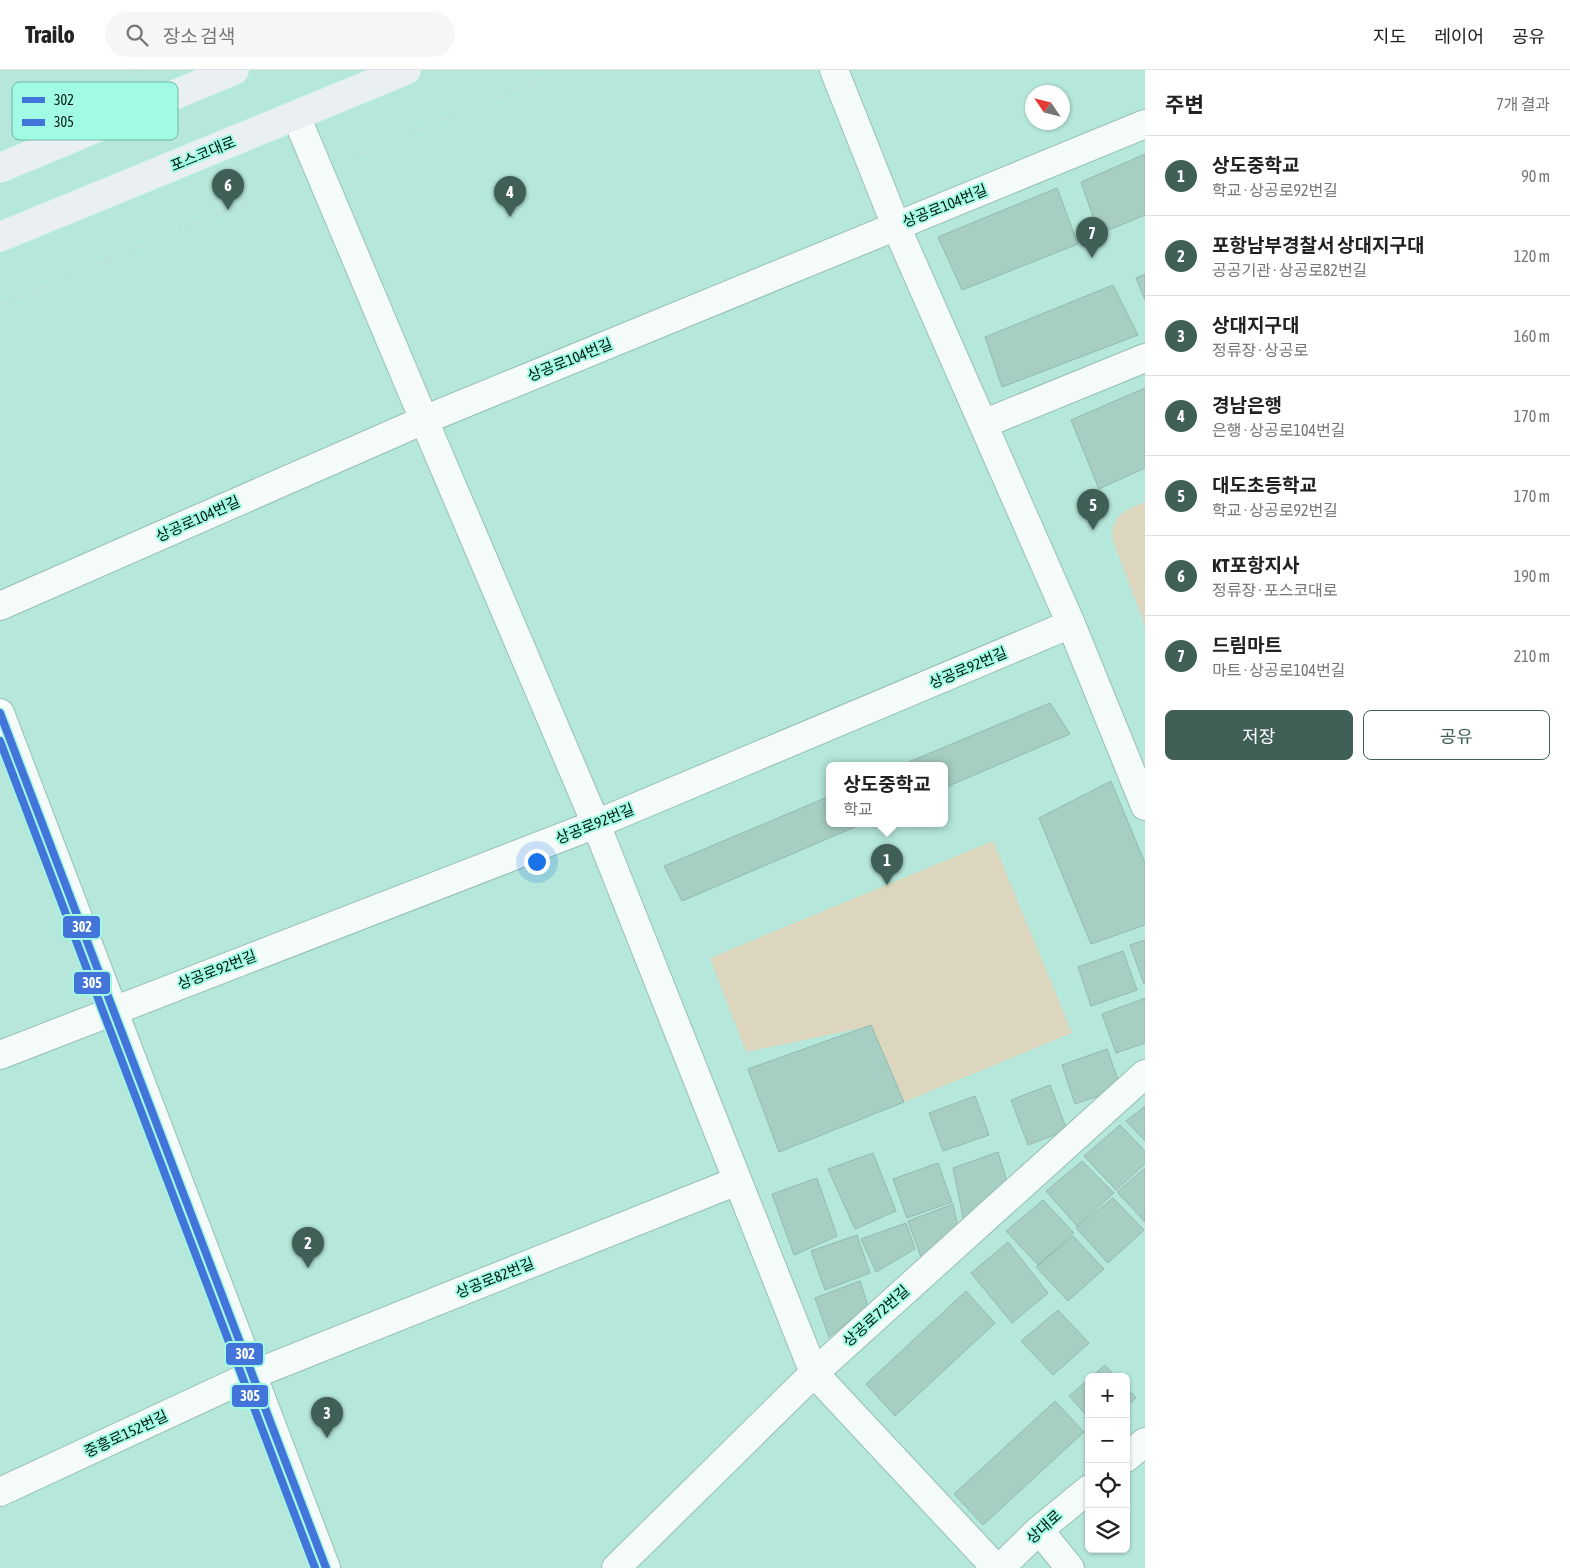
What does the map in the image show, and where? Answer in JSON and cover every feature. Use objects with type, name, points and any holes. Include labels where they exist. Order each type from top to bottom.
[{"type":"main road","points":[[178,93],[234,70]]},
{"type":"main road","name":"포스코대로","points":[[0,237],[406,70]]},
{"type":"main road","points":[[0,168],[67,140]]},
{"type":"street","points":[[834,70],[896,226],[1072,624],[1145,806]]},
{"type":"street","points":[[296,116],[596,824],[814,1373],[996,1568]]},
{"type":"street","name":"상공로104번길","points":[[0,606],[424,420],[1145,124]]},
{"type":"street","points":[[983,424],[1145,358]]},
{"type":"street","name":"상공로92번길","points":[[0,1055],[596,824],[1072,624]]},
{"type":"street","points":[[0,714],[326,1568]]},
{"type":"street","name":"상공로72번길","points":[[616,1568],[814,1373],[1145,1074]]},
{"type":"street","name":"상공로82번길","points":[[252,1375],[737,1181]]},
{"type":"street","name":"중흥로152번길","points":[[0,1492],[252,1375]]},
{"type":"street","points":[[1130,1455],[1145,1442]]},
{"type":"street","name":"상대로","points":[[1000,1568],[1040,1530],[1085,1492]]},
{"type":"street","points":[[1040,1530],[1070,1568]]},
{"type":"path","points":[[112,82],[140,70]]},
{"type":"path","points":[[0,305],[561,70]]},
{"type":"path","points":[[0,129],[12,124]]},
{"type":"shaded area","points":[[1145,502],[1145,626],[1112,538],[1114,523],[1117,518],[1126,511]]},
{"type":"shaded area","points":[[993,841],[1072,1033],[904,1102],[871,1026],[746,1052],[710,958]]},
{"type":"building","points":[[1145,154],[1145,215],[1099,234],[1081,182]]},
{"type":"building","points":[[1057,188],[1078,244],[962,290],[938,237]]},
{"type":"building","points":[[1145,274],[1145,300],[1136,278]]},
{"type":"building","points":[[1113,285],[1138,335],[1002,387],[985,337]]},
{"type":"building","points":[[1145,388],[1145,468],[1099,489],[1071,420]]},
{"type":"building","points":[[1050,703],[1070,734],[948,786],[948,762],[909,762]]},
{"type":"building","points":[[1111,781],[1145,863],[1145,925],[1091,944],[1039,818]]},
{"type":"building","points":[[826,798],[826,827],[855,827],[682,901],[664,866]]},
{"type":"building","points":[[1145,940],[1145,984],[1144,984],[1130,945]]},
{"type":"building","points":[[1123,951],[1137,990],[1091,1006],[1078,967]]},
{"type":"building","points":[[1145,998],[1145,1043],[1116,1053],[1102,1014]]},
{"type":"building","points":[[871,1025],[904,1102],[779,1152],[748,1069]]},
{"type":"building","points":[[1107,1049],[1121,1088],[1075,1104],[1062,1065]]},
{"type":"building","points":[[1050,1085],[1067,1130],[1028,1145],[1011,1100]]},
{"type":"building","points":[[975,1096],[989,1135],[943,1151],[929,1113]]},
{"type":"building","points":[[1145,1106],[1145,1141],[1126,1121]]},
{"type":"building","points":[[1120,1125],[1145,1151],[1145,1164],[1116,1190],[1084,1156]]},
{"type":"building","points":[[998,1152],[1007,1181],[964,1222],[953,1168]]},
{"type":"building","points":[[873,1153],[896,1211],[855,1229],[828,1169]]},
{"type":"building","points":[[1082,1161],[1114,1193],[1077,1226],[1046,1191]]},
{"type":"building","points":[[938,1163],[952,1202],[907,1218],[893,1179]]},
{"type":"building","points":[[1145,1168],[1145,1222],[1117,1192]]},
{"type":"building","points":[[817,1178],[837,1236],[794,1255],[772,1194]]},
{"type":"building","points":[[1113,1198],[1144,1230],[1108,1263],[1076,1228]]},
{"type":"building","points":[[1043,1200],[1074,1233],[1038,1265],[1006,1231]]},
{"type":"building","points":[[953,1204],[958,1228],[922,1260],[908,1221]]},
{"type":"building","points":[[906,1223],[915,1249],[876,1272],[861,1239]]},
{"type":"building","points":[[857,1235],[870,1273],[825,1290],[811,1251]]},
{"type":"building","points":[[1073,1236],[1104,1269],[1068,1301],[1036,1267]]},
{"type":"building","points":[[1008,1242],[1048,1293],[1012,1323],[971,1273]]},
{"type":"building","points":[[860,1281],[868,1306],[829,1337],[815,1298]]},
{"type":"building","points":[[966,1291],[995,1323],[895,1416],[866,1384]]},
{"type":"building","points":[[1058,1310],[1089,1343],[1053,1375],[1021,1341]]},
{"type":"building","points":[[1105,1365],[1112,1373],[1096,1373]]},
{"type":"building","points":[[1085,1382],[1085,1414],[1069,1396]]},
{"type":"building","points":[[1130,1391],[1136,1398],[1130,1403]]},
{"type":"building","points":[[1055,1401],[1084,1432],[983,1525],[954,1494]]},
{"type":"transit line","name":"302","points":[[0,713],[326,1568]]},
{"type":"transit line","name":"305","points":[[0,741],[315,1568]]},
{"type":"place","name":"KT포항지사","points":[[228,210]]},
{"type":"place","name":"경남은행","points":[[510,217]]},
{"type":"place","name":"드림마트","points":[[1092,258]]},
{"type":"place","name":"대도초등학교","points":[[1093,530]]},
{"type":"place","name":"상도중학교","points":[[887,885]]},
{"type":"place","name":"포항남부경찰서 상대지구대","points":[[308,1268]]},
{"type":"place","name":"상대지구대","points":[[327,1438]]}]
